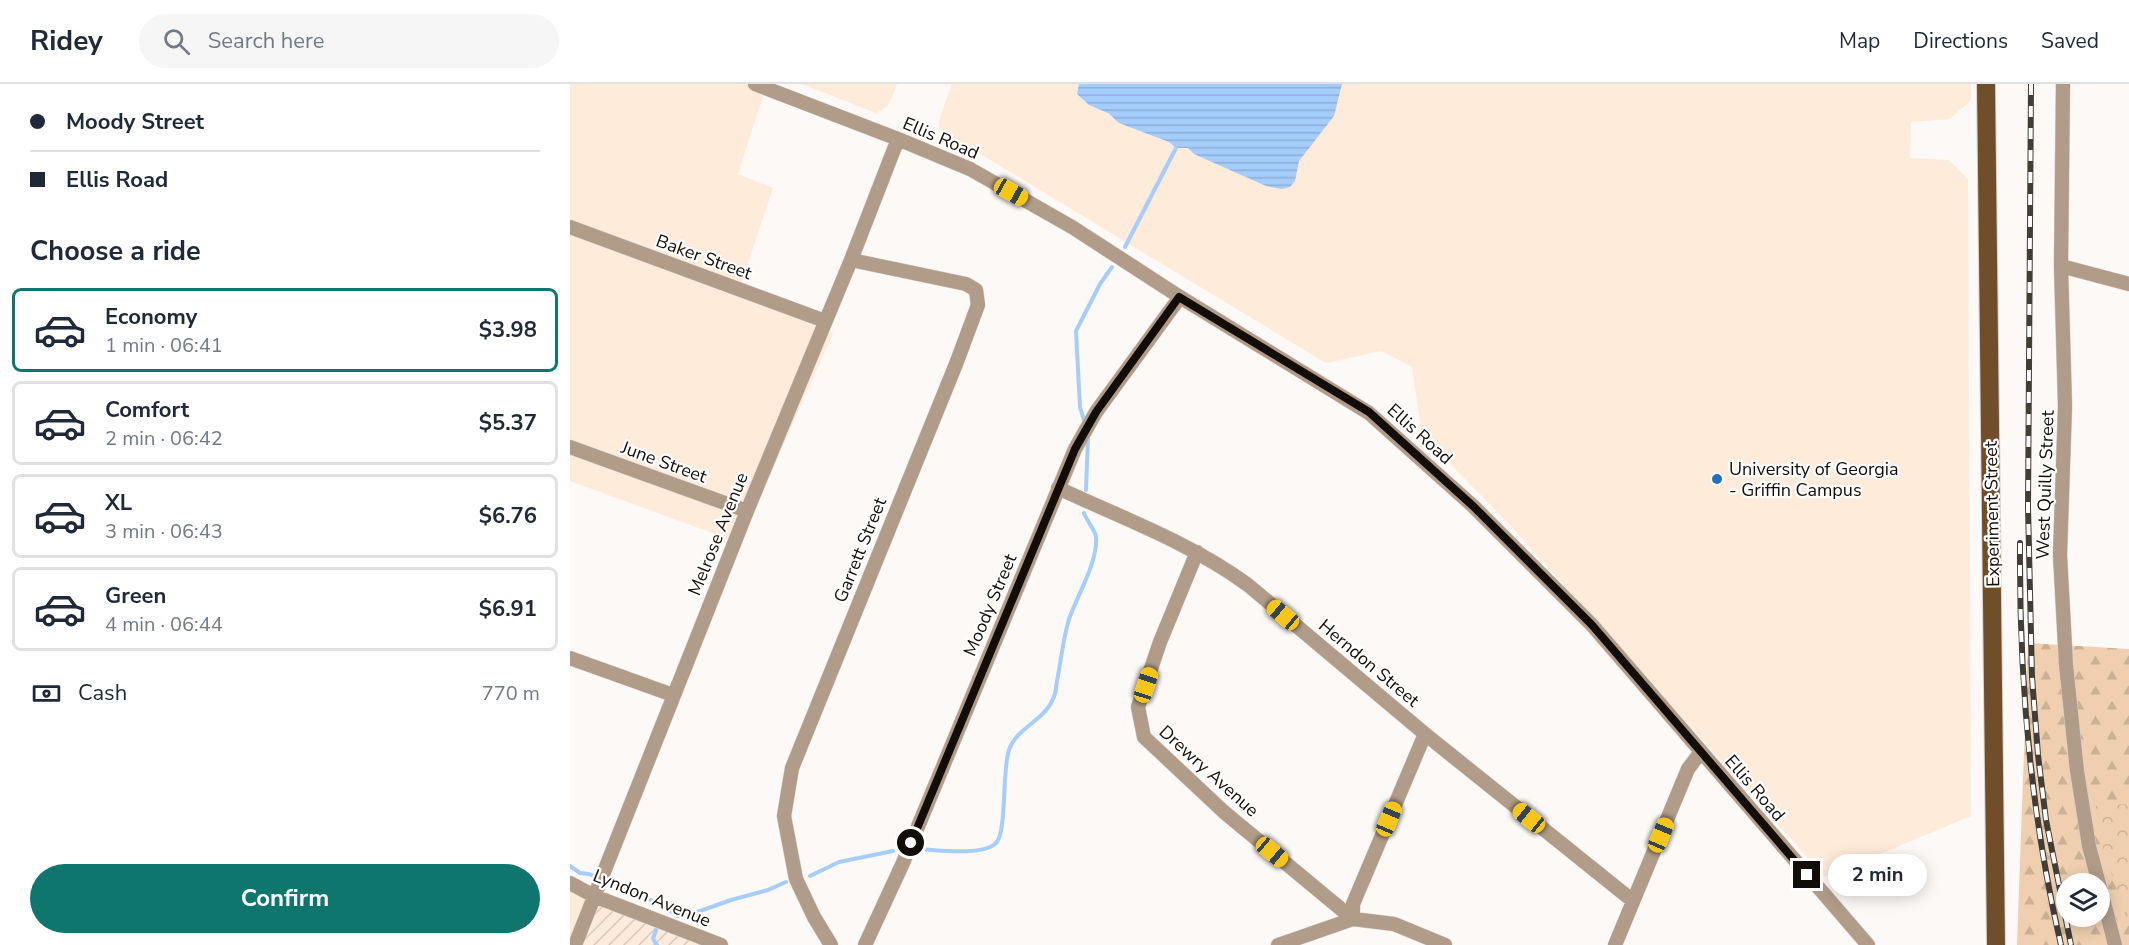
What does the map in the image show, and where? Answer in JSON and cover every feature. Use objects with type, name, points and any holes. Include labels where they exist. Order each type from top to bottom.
[{"type":"main road","name":"Experiment Street","points":[[1986,84],[1996,945]]},
{"type":"street","name":"Ellis Road","points":[[755,84],[970,169],[1072,227],[1179,297],[1369,412],[1473,506],[1592,625],[1700,753],[1868,945]]},
{"type":"street","name":"West Quilly Street","points":[[2063,84],[2061,267],[2065,406],[2060,555],[2066,666],[2077,771],[2097,873]]},
{"type":"street","name":"Melrose Avenue","points":[[575,945],[673,695],[851,260],[898,139]]},
{"type":"street","name":"Baker Street","points":[[570,227],[825,321]]},
{"type":"street","name":"Garrett Street","points":[[831,945],[814,917],[796,879],[784,816],[792,768],[956,364],[978,304],[976,290],[966,284],[851,260]]},
{"type":"street","points":[[2061,267],[2129,284]]},
{"type":"street","name":"Moody Street","points":[[866,945],[902,865],[1075,449],[1096,412],[1179,297]]},
{"type":"street","name":"June Street","points":[[570,447],[747,511]]},
{"type":"street","name":"Herndon Street","points":[[1059,488],[1197,552],[1248,585],[1425,734],[1633,902]]},
{"type":"street","name":"Drewry Avenue","points":[[1197,552],[1160,642],[1138,707],[1144,738],[1224,812],[1353,919]]},
{"type":"street","points":[[570,658],[673,695]]},
{"type":"street","points":[[1353,919],[1353,904],[1425,734]]},
{"type":"street","points":[[1615,945],[1688,769],[1700,753]]},
{"type":"street","name":"Lyndon Avenue","points":[[570,884],[596,891],[721,945]]},
{"type":"street","points":[[1278,945],[1353,919],[1394,924],[1445,945]]},
{"type":"street","name":"West Quilly Street","points":[[2110,925],[2115,945]]},
{"type":"shaded area","points":[[570,84],[743,84],[764,93],[738,174],[773,188],[738,293],[833,333],[740,543],[570,481]]},
{"type":"shaded area","points":[[802,84],[897,84],[888,106],[876,113]]},
{"type":"shaded area","name":"University of Georgia - Griffin Campus","points":[[952,84],[1971,84],[1971,100],[1950,119],[1911,122],[1910,158],[1949,160],[1968,179],[1971,816],[1825,877],[1508,523],[1422,435],[1412,367],[1381,351],[1326,363],[939,129],[940,117]]},
{"type":"shaded area","points":[[570,881],[600,895],[570,945]]},
{"type":"shaded area","points":[[600,895],[722,945],[581,945]]},
{"type":"green space","points":[[2028,643],[2129,649],[2129,945],[2017,945]]},
{"type":"green space","points":[[2129,804],[2129,926],[2089,806]]},
{"type":"water","points":[[1079,84],[1342,84],[1334,116],[1299,161],[1295,181],[1290,187],[1282,189],[1266,186],[1194,154],[1188,148],[1176,148],[1169,142],[1119,123],[1108,113],[1089,105],[1077,94]]},
{"type":"waterway","points":[[1125,247],[1176,148]]},
{"type":"waterway","points":[[1085,424],[1080,407],[1076,331],[1100,284],[1112,267]]},
{"type":"waterway","points":[[1086,490],[1088,437]]},
{"type":"waterway","points":[[920,849],[981,850],[996,843],[999,837],[1002,827],[1009,750],[1018,736],[1049,707],[1054,697],[1069,619],[1094,557],[1096,537],[1084,513]]},
{"type":"waterway","points":[[810,876],[839,862],[893,851]]},
{"type":"waterway","points":[[570,866],[580,873],[589,874],[663,905],[677,916],[686,916],[786,882]]},
{"type":"waterway","points":[[656,930],[653,939],[657,945]]},
{"type":"railway","points":[[2031,84],[2028,507],[2032,677],[2046,820],[2071,945]]},
{"type":"railway","points":[[2020,543],[2020,594],[2028,745],[2041,845],[2061,945]]},
{"type":"place","name":"University of Georgia - Griffin Campus","points":[[1717,479]]},
{"type":"route","points":[[911,843],[1075,449],[1096,412],[1179,297],[1369,412],[1473,506],[1592,625],[1807,875]]}]
